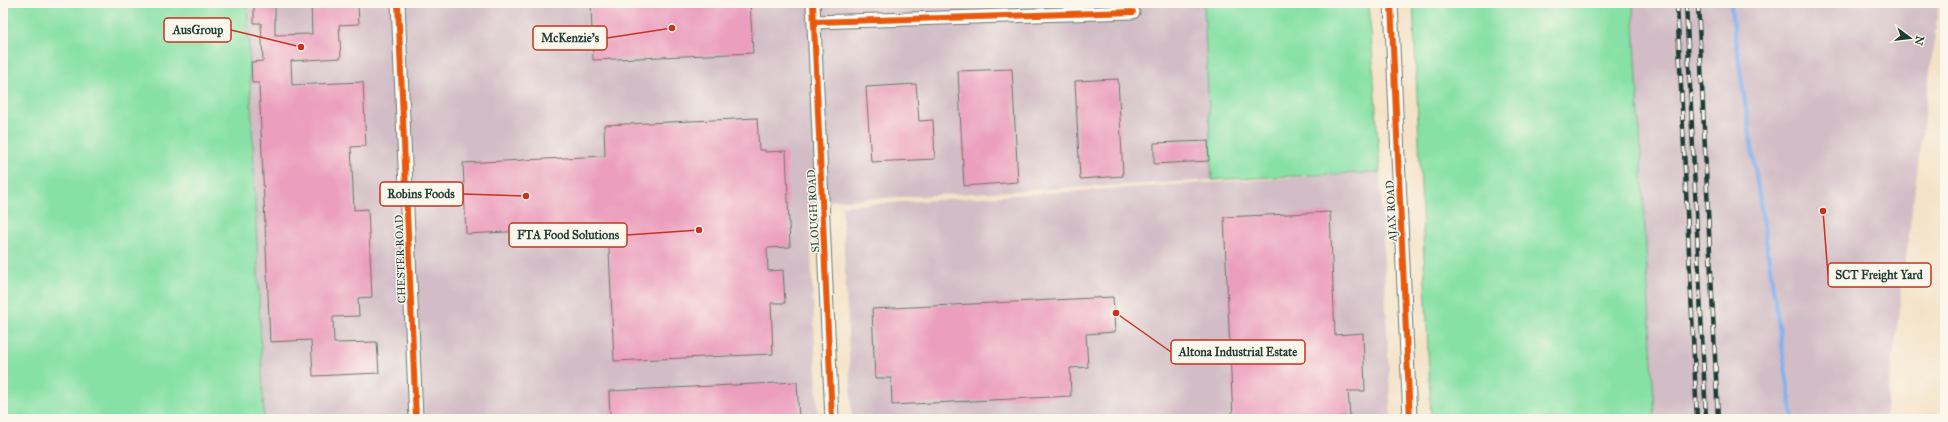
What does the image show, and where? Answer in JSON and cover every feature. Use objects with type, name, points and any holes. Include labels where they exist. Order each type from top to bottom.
[{"type":"street","name":"CHESTER ROAD","points":[[398,3],[416,419]]},
{"type":"street","name":"SLOUGH ROAD","points":[[814,3],[832,419]]},
{"type":"street","name":"AJAX ROAD","points":[[1391,3],[1410,419]]},
{"type":"street","points":[[814,22],[1133,12]]},
{"type":"shaded area","points":[[247,3],[1204,3],[1212,180],[809,202],[818,419],[264,419]]},
{"type":"shaded area","points":[[1633,3],[1939,3],[1885,419],[1655,419]]},
{"type":"shaded area","points":[[1380,172],[1391,419],[852,419],[842,206]]},
{"type":"green space","points":[[3,3],[247,3],[264,419],[3,419]]},
{"type":"green space","points":[[1204,3],[1369,3],[1380,172],[1212,180]]},
{"type":"green space","points":[[1413,3],[1633,3],[1655,419],[1431,419]]},
{"type":"building","points":[[254,3],[275,3],[275,35],[312,34],[311,3],[358,3],[359,24],[339,25],[341,58],[291,61],[292,85],[363,82],[366,146],[351,147],[354,210],[368,209],[372,297],[358,298],[359,316],[333,317],[334,343],[377,342],[379,373],[313,376],[311,340],[270,342],[259,83],[252,83],[251,62],[263,61],[261,23],[254,23]]},
{"type":"building","points":[[591,3],[750,3],[753,53],[593,60]]},
{"type":"building","points":[[1012,69],[1018,182],[964,186],[958,71]]},
{"type":"building","points":[[1118,79],[1123,176],[1080,179],[1075,81]]},
{"type":"building","points":[[916,84],[919,121],[933,120],[935,159],[871,162],[866,87]]},
{"type":"building","points":[[757,118],[759,150],[765,150],[765,152],[786,151],[790,247],[767,248],[768,271],[783,270],[785,303],[771,303],[773,354],[614,361],[608,227],[466,234],[463,163],[605,156],[604,125]]},
{"type":"building","points":[[1208,141],[1209,161],[1154,164],[1154,143]]},
{"type":"building","points":[[1330,212],[1335,335],[1363,333],[1365,391],[1348,391],[1350,417],[1339,417],[1339,419],[1233,419],[1224,217]]},
{"type":"building","points":[[1113,297],[1115,332],[1086,334],[1088,367],[1070,368],[1071,396],[892,405],[891,378],[875,378],[872,309]]},
{"type":"building","points":[[797,382],[799,419],[610,419],[609,391]]},
{"type":"waterway","points":[[1731,3],[1793,419]]},
{"type":"railway","points":[[1677,3],[1697,419]]},
{"type":"railway","points":[[1686,3],[1706,419]]},
{"type":"railway","points":[[1698,3],[1718,419]]},
{"type":"cycle path","points":[[398,3],[416,419]]},
{"type":"cycle path","points":[[813,3],[832,419]]},
{"type":"cycle path","points":[[1391,3],[1410,419]]},
{"type":"cycle path","points":[[814,22],[1133,12]]},
{"type":"place","name":"McKenzie's","points":[[672,28]]},
{"type":"place","name":"AusGroup","points":[[301,47]]},
{"type":"place","name":"Robins Foods","points":[[526,196]]},
{"type":"place","name":"SCT Freight Yard","points":[[1823,211]]},
{"type":"place","name":"FTA Food Solutions","points":[[699,230]]},
{"type":"place","name":"Altona Industrial Estate","points":[[1116,313]]}]
